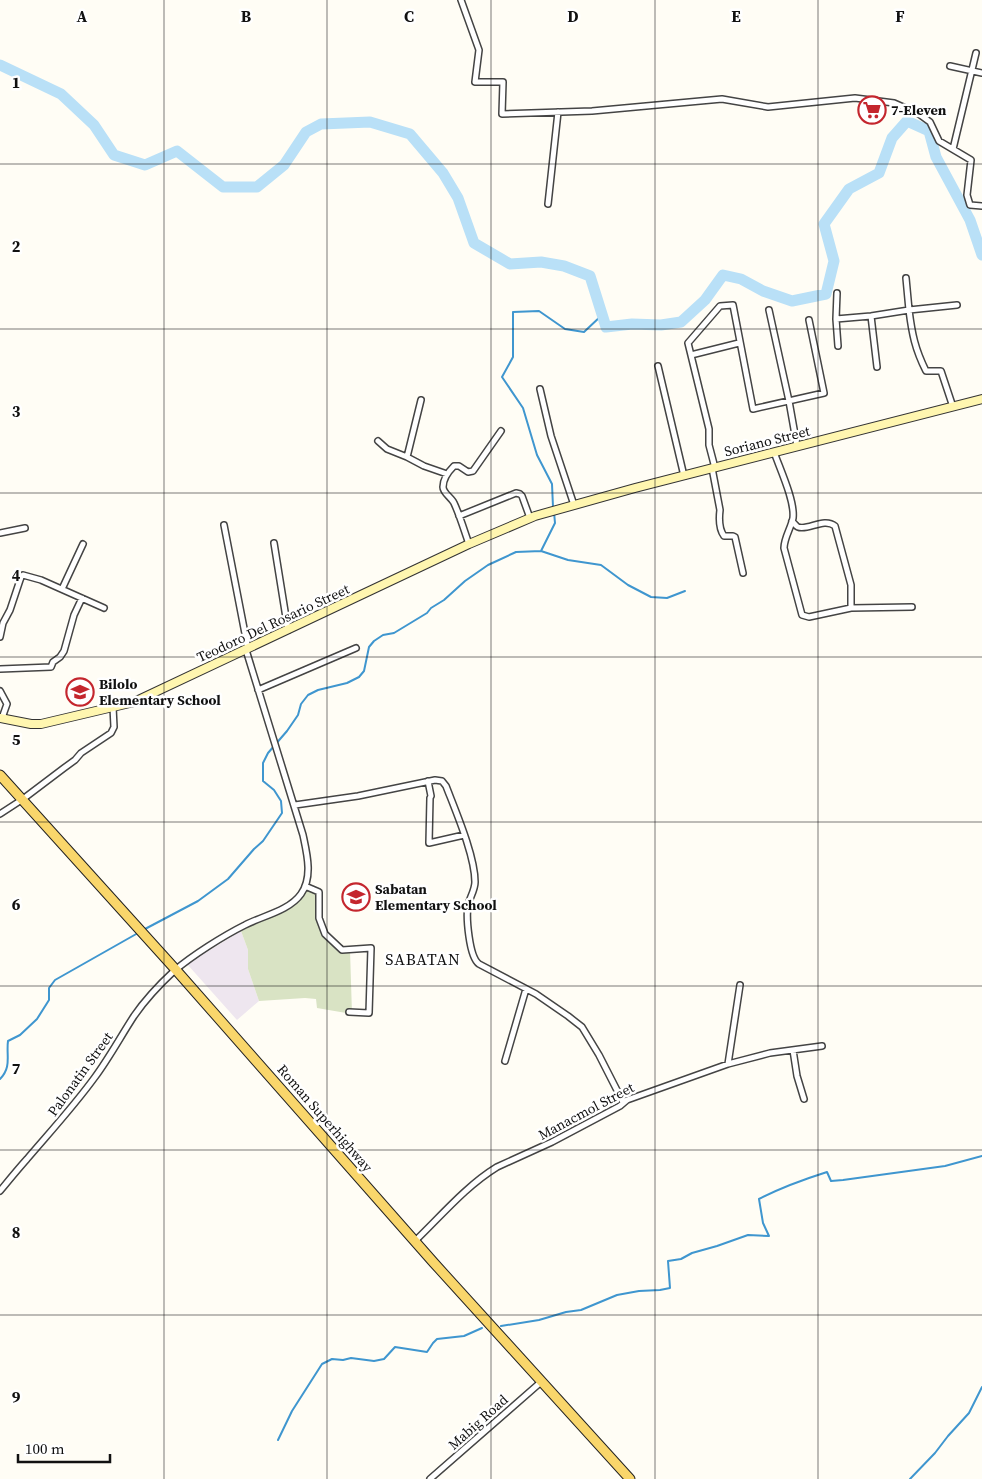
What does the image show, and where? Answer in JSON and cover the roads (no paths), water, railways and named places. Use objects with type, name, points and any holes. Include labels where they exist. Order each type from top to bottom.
[{"type":"main road","name":"Soriano Street","points":[[548,512],[982,399]]},
{"type":"main road","name":"Teodoro Del Rosario Street","points":[[1,718],[41,724],[134,702],[469,544],[548,512]]},
{"type":"main road","name":"Roman Superhighway","points":[[0,775],[176,970],[541,1382],[630,1479]]},
{"type":"street","points":[[461,0],[479,50],[475,82],[503,82],[502,114],[592,111],[722,99],[768,106],[855,98],[894,103],[919,114],[930,122],[939,140],[971,160],[967,194],[970,205],[982,206]]},
{"type":"street","points":[[953,149],[976,53]]},
{"type":"street","points":[[950,66],[982,73]]},
{"type":"street","points":[[548,204],[558,112]]},
{"type":"street","points":[[906,278],[909,310],[917,354],[926,371],[941,370],[953,407]]},
{"type":"street","points":[[837,293],[838,346]]},
{"type":"street","points":[[743,573],[735,537],[724,536],[722,533],[714,468],[709,445],[709,429],[688,343],[720,306],[733,305],[753,409],[824,393],[810,320]]},
{"type":"street","points":[[836,319],[957,305]]},
{"type":"street","points":[[769,310],[790,401],[797,446]]},
{"type":"street","points":[[871,316],[878,366]]},
{"type":"street","points":[[691,355],[739,343]]},
{"type":"street","points":[[658,366],[684,476]]},
{"type":"street","points":[[540,389],[551,436],[574,504]]},
{"type":"street","points":[[407,456],[421,400]]},
{"type":"street","points":[[469,544],[452,500],[443,489],[447,474],[454,466],[468,472],[473,471],[500,431]]},
{"type":"street","points":[[378,441],[387,449],[447,474]]},
{"type":"street","points":[[774,452],[792,505],[792,520],[784,548],[802,615],[809,617],[851,608],[912,607]]},
{"type":"street","points":[[459,516],[516,493],[521,495],[530,518]]},
{"type":"street","points":[[792,520],[798,527],[826,523],[832,523],[835,526],[851,585],[851,608]]},
{"type":"street","points":[[224,525],[247,649],[303,835],[308,860],[305,886],[319,892],[319,918],[325,934],[342,950],[371,948],[369,1013],[349,1012]]},
{"type":"street","points":[[0,533],[25,528]]},
{"type":"street","points":[[62,589],[83,544]]},
{"type":"street","points":[[274,544],[288,630]]},
{"type":"street","points":[[0,637],[2,620],[10,610],[22,576],[41,580],[104,608]]},
{"type":"street","points":[[0,669],[50,667],[64,651],[74,615],[82,598]]},
{"type":"street","points":[[258,690],[356,648]]},
{"type":"street","points":[[0,691],[6,704],[1,718]]},
{"type":"street","points":[[0,814],[112,732],[114,707]]},
{"type":"street","points":[[295,805],[358,796],[428,781],[437,780],[445,784],[464,835],[475,884],[469,902],[468,913],[470,944],[474,961],[526,989],[582,1027],[600,1055],[624,1102]]},
{"type":"street","points":[[428,781],[431,796],[429,844],[464,835]]},
{"type":"street","name":"Palonatin Street","points":[[0,1191],[65,1116],[102,1067],[142,1006],[176,970],[245,925],[289,905],[301,894],[305,886]]},
{"type":"street","points":[[728,1064],[740,985]]},
{"type":"street","points":[[505,1061],[526,989]]},
{"type":"street","name":"Manacmol Street","points":[[415,1241],[483,1176],[496,1167],[552,1142],[620,1106],[632,1097],[728,1064],[770,1053],[822,1046]]},
{"type":"street","points":[[793,1050],[797,1076],[804,1099]]},
{"type":"street","name":"Mabig Road","points":[[430,1479],[541,1382]]},
{"type":"waterway","points":[[0,65],[61,94],[94,125],[114,155],[145,165],[177,151],[223,187],[257,187],[284,165],[306,132],[321,124],[370,122],[410,134],[443,173],[458,198],[474,243],[510,264],[541,262],[564,266],[590,276],[606,327],[632,324],[661,325],[681,322],[705,300],[723,275],[741,279],[763,291],[792,301],[826,294],[834,261],[824,224],[849,189],[879,173],[892,138],[907,121],[929,131],[936,157],[970,220],[982,255]]},
{"type":"waterway","points":[[553,507],[552,484],[537,455],[523,408],[502,377],[513,357],[513,312],[539,311],[565,329],[584,332],[602,315]]},
{"type":"waterway","points":[[541,551],[555,523],[554,512]]},
{"type":"waterway","points":[[145,929],[198,901],[228,879],[263,841],[282,813],[281,801],[274,790],[263,781],[263,763],[268,753],[298,715],[301,704],[308,695],[318,690],[347,683],[359,677],[364,671],[369,647],[374,641],[383,635],[394,633],[427,613],[465,581],[488,565],[516,552],[541,551],[568,560],[601,565],[628,585],[651,597],[667,598],[685,591]]},
{"type":"waterway","points":[[0,1079],[6,1070],[8,1041],[20,1035],[37,1019],[49,1000],[49,988],[55,980],[138,933]]},
{"type":"waterway","points":[[501,1326],[539,1320],[566,1312],[581,1310],[617,1295],[670,1288],[668,1261],[681,1259],[692,1253],[748,1235],[769,1236],[763,1223],[759,1199],[784,1187],[827,1172],[831,1181],[843,1180],[945,1166],[982,1156]]},
{"type":"waterway","points":[[278,1440],[292,1411],[322,1364],[332,1359],[343,1360],[351,1358],[374,1361],[384,1359],[395,1347],[427,1352],[437,1339],[464,1336],[482,1328]]},
{"type":"waterway","points":[[910,1479],[969,1413],[982,1387]]},
{"type":"place","name":"7-Eleven","points":[[872,110]]},
{"type":"place","name":"Bilolo Elementary School","points":[[80,692]]},
{"type":"place","name":"Sabatan Elementary School","points":[[356,897]]},
{"type":"district","name":"SABATAN","points":[[423,959]]}]
